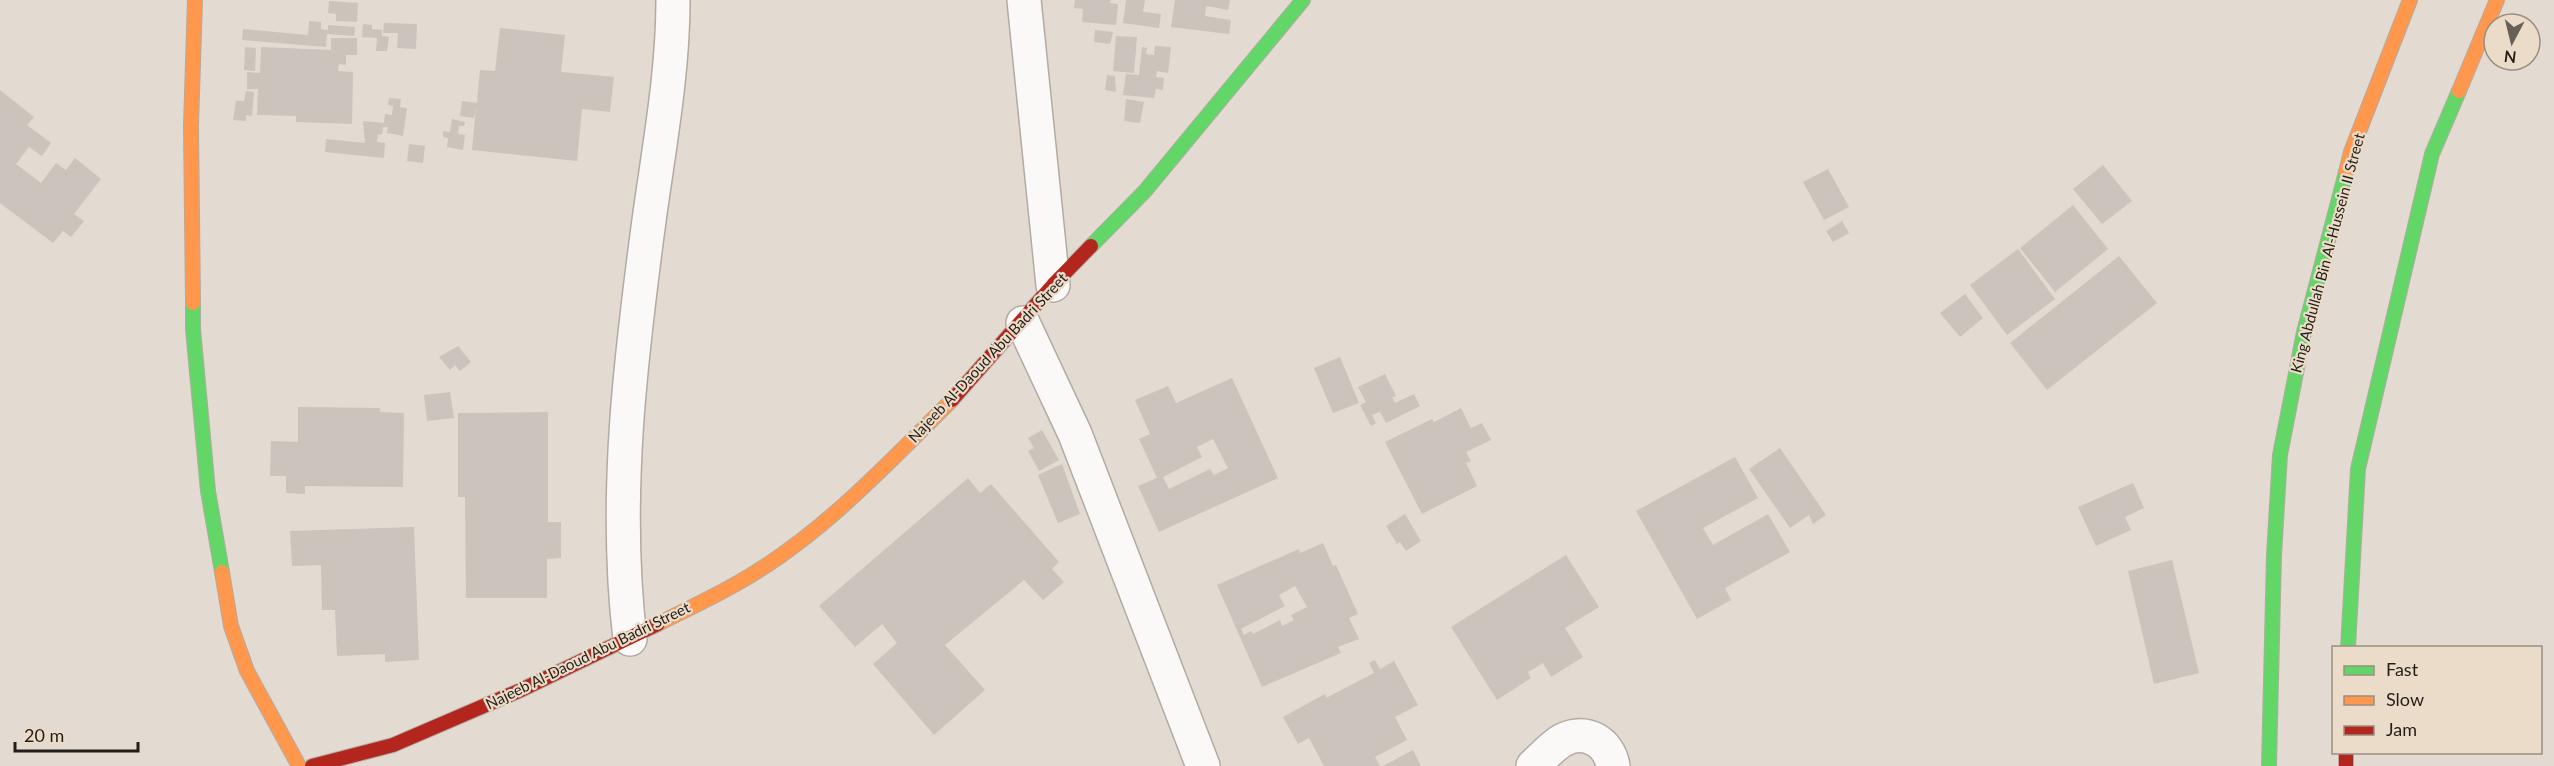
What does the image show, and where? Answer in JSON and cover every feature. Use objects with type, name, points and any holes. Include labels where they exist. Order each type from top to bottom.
[{"type":"main road","points":[[195,0],[191,126],[193,329],[208,491],[231,626],[247,671],[299,766]]},
{"type":"main road","name":"Najeeb Al-Daoud Abu Badri Street","points":[[312,766],[393,745],[521,690],[630,639],[755,573],[796,543],[852,498],[906,448],[965,387],[1023,323],[1053,285],[1145,191],[1303,0]]},
{"type":"main road","name":"King Abdullah Bin Al-Hussein II Street","points":[[2269,766],[2274,555],[2280,454],[2304,332],[2351,152],[2410,0]]},
{"type":"main road","points":[[2348,646],[2358,469],[2432,154],[2497,0]]},
{"type":"street","points":[[630,639],[624,587],[623,475],[643,266],[673,47],[674,0]]},
{"type":"street","points":[[1024,0],[1053,285]]},
{"type":"street","points":[[1023,323],[1075,434],[1203,766]]},
{"type":"street","points":[[1533,766],[1563,740],[1585,735],[1600,741],[1611,754],[1613,766]]},
{"type":"building","points":[[1075,0],[1111,0],[1110,3],[1118,4],[1116,25],[1082,22],[1083,9],[1074,8]]},
{"type":"building","points":[[1126,0],[1145,0],[1143,12],[1161,14],[1159,28],[1123,23]]},
{"type":"building","points":[[1175,0],[1230,0],[1228,10],[1206,6],[1205,16],[1231,20],[1229,34],[1171,27]]},
{"type":"building","points":[[329,1],[358,3],[357,22],[336,21],[336,14],[328,13]]},
{"type":"building","points":[[309,21],[321,22],[321,29],[328,30],[328,25],[355,27],[354,36],[327,34],[326,47],[242,40],[243,29],[308,35]]},
{"type":"building","points":[[384,23],[417,24],[416,49],[397,48],[398,33],[383,33]]},
{"type":"building","points":[[363,24],[372,25],[372,29],[382,30],[382,36],[389,37],[387,51],[376,51],[377,38],[362,37]]},
{"type":"building","points":[[500,28],[565,35],[561,72],[614,77],[610,112],[582,109],[577,161],[472,150],[476,105],[474,118],[460,116],[462,101],[477,103],[480,70],[495,71]]},
{"type":"building","points":[[1095,30],[1113,32],[1110,44],[1094,42]]},
{"type":"building","points":[[1116,36],[1137,37],[1134,73],[1113,71]]},
{"type":"building","points":[[331,38],[357,38],[357,55],[346,55],[346,65],[339,64],[338,71],[353,72],[352,124],[296,122],[296,116],[257,115],[258,89],[247,89],[247,72],[260,73],[261,47],[331,50]]},
{"type":"building","points":[[1155,46],[1171,47],[1168,73],[1157,71],[1156,77],[1164,78],[1163,90],[1156,89],[1154,98],[1123,95],[1126,74],[1139,75],[1142,47],[1147,48],[1146,54],[1154,55]]},
{"type":"building","points":[[245,47],[256,48],[255,71],[244,70]]},
{"type":"building","points":[[1107,75],[1115,76],[1116,92],[1105,90]]},
{"type":"building","points":[[0,90],[34,117],[27,125],[51,143],[42,156],[29,147],[16,164],[41,183],[56,163],[66,170],[75,158],[101,179],[74,214],[84,221],[71,237],[63,231],[53,243],[0,203]]},
{"type":"building","points":[[246,91],[254,92],[252,116],[246,115],[246,121],[233,120],[236,101],[244,101]]},
{"type":"building","points":[[389,98],[401,99],[400,107],[407,108],[403,136],[387,133],[388,127],[383,127],[382,135],[378,134],[377,142],[385,143],[384,158],[325,152],[326,139],[365,143],[363,121],[384,123],[385,114],[392,115],[393,106],[388,105]]},
{"type":"building","points":[[1126,99],[1144,102],[1140,123],[1124,121]]},
{"type":"building","points":[[452,119],[465,122],[464,126],[459,126],[458,134],[465,135],[463,150],[447,147],[448,138],[443,137],[443,131],[450,132]]},
{"type":"building","points":[[409,144],[425,146],[423,163],[407,161]]},
{"type":"building","points":[[2103,165],[2132,201],[2102,224],[2073,189]]},
{"type":"building","points":[[1828,169],[1849,207],[1824,220],[1803,182]]},
{"type":"building","points":[[2073,205],[2108,249],[2055,292],[2020,248]]},
{"type":"building","points":[[1842,221],[1849,233],[1833,242],[1826,231]]},
{"type":"building","points":[[2018,249],[2055,299],[2007,335],[1970,285]]},
{"type":"building","points":[[2119,256],[2157,303],[2047,390],[2010,343]]},
{"type":"building","points":[[1965,294],[1983,318],[1960,337],[1940,313]]},
{"type":"building","points":[[458,346],[471,362],[460,371],[455,365],[450,370],[439,357]]},
{"type":"building","points":[[1340,357],[1359,403],[1333,413],[1314,368]]},
{"type":"building","points":[[1385,374],[1396,396],[1392,397],[1395,403],[1414,394],[1420,406],[1386,423],[1380,412],[1372,415],[1376,423],[1371,426],[1360,405],[1366,402],[1358,387]]},
{"type":"building","points":[[1232,378],[1278,478],[1159,532],[1138,486],[1157,478],[1139,439],[1150,434],[1135,400],[1168,386],[1176,403]],"holes":[[[1213,439],[1228,468],[1214,475],[1210,469],[1169,489],[1163,477],[1202,457],[1197,447]]]},
{"type":"building","points":[[450,392],[454,418],[427,421],[424,395]]},
{"type":"building","points":[[298,407],[380,408],[380,412],[404,413],[403,487],[305,486],[305,494],[286,493],[286,476],[270,476],[271,441],[298,442]]},
{"type":"building","points":[[1461,408],[1471,428],[1482,423],[1491,440],[1466,452],[1471,461],[1466,463],[1477,486],[1422,514],[1385,442],[1432,419],[1434,422]]},
{"type":"building","points":[[548,412],[548,522],[561,522],[561,558],[547,559],[547,598],[466,598],[465,497],[458,497],[458,413]]},
{"type":"building","points":[[1042,430],[1059,460],[1039,471],[1028,451],[1034,448],[1028,438]]},
{"type":"building","points":[[1780,448],[1826,515],[1813,524],[1809,515],[1790,528],[1749,469]]},
{"type":"building","points":[[1735,457],[1758,498],[1703,528],[1713,545],[1768,514],[1790,552],[1725,588],[1731,600],[1697,619],[1636,511]]},
{"type":"building","points":[[1062,464],[1080,514],[1058,523],[1038,475]]},
{"type":"building","points":[[968,478],[980,493],[991,484],[1059,562],[1052,569],[1064,582],[1043,600],[1024,580],[945,645],[985,690],[934,735],[873,664],[897,643],[882,624],[855,647],[819,606]]},
{"type":"building","points":[[2133,483],[2144,508],[2125,517],[2131,530],[2096,546],[2078,507]]},
{"type":"building","points":[[1405,514],[1421,541],[1406,551],[1400,542],[1397,544],[1386,526]]},
{"type":"building","points":[[414,527],[419,660],[385,662],[385,654],[337,656],[335,610],[322,610],[321,565],[292,566],[290,531]]},
{"type":"building","points":[[1323,543],[1333,566],[1336,565],[1358,614],[1349,618],[1359,639],[1338,647],[1341,653],[1262,687],[1217,585],[1299,549],[1300,553]],"holes":[[[1295,586],[1307,607],[1291,615],[1294,620],[1282,626],[1280,620],[1253,634],[1251,631],[1244,635],[1241,629],[1285,606],[1279,595]]]},
{"type":"building","points":[[1566,555],[1599,607],[1565,628],[1583,657],[1551,677],[1543,663],[1528,672],[1531,678],[1497,700],[1451,627]]},
{"type":"building","points":[[2172,560],[2199,673],[2154,684],[2128,571]]},
{"type":"building","points":[[1375,660],[1380,669],[1394,661],[1418,705],[1395,717],[1407,740],[1375,757],[1380,766],[1324,766],[1309,738],[1298,744],[1283,717],[1325,694],[1326,698],[1374,673],[1369,663]]},
{"type":"building","points":[[1413,750],[1421,766],[1383,766]]},
{"type":"traffic: fast","points":[[1091,246],[1145,191],[1303,0]]},
{"type":"traffic: fast","points":[[2348,646],[2358,469],[2432,154],[2459,91]]},
{"type":"traffic: fast","points":[[2269,766],[2274,555],[2280,455],[2304,332],[2346,172]]},
{"type":"traffic: fast","points":[[193,303],[193,329],[208,491],[222,572]]},
{"type":"traffic: slow","points":[[193,303],[191,126],[195,0]]},
{"type":"traffic: slow","points":[[2346,172],[2351,152],[2410,0]]},
{"type":"traffic: slow","points":[[2459,91],[2497,0]]},
{"type":"traffic: slow","points":[[658,624],[720,593],[783,554],[858,492],[952,400]]},
{"type":"traffic: slow","points":[[222,572],[231,626],[247,671],[299,766]]},
{"type":"traffic: jam","points":[[952,400],[1053,285],[1091,246]]},
{"type":"traffic: jam","points":[[312,766],[393,745],[521,690],[658,624]]},
{"type":"traffic: jam","points":[[2346,754],[2346,766]]}]
